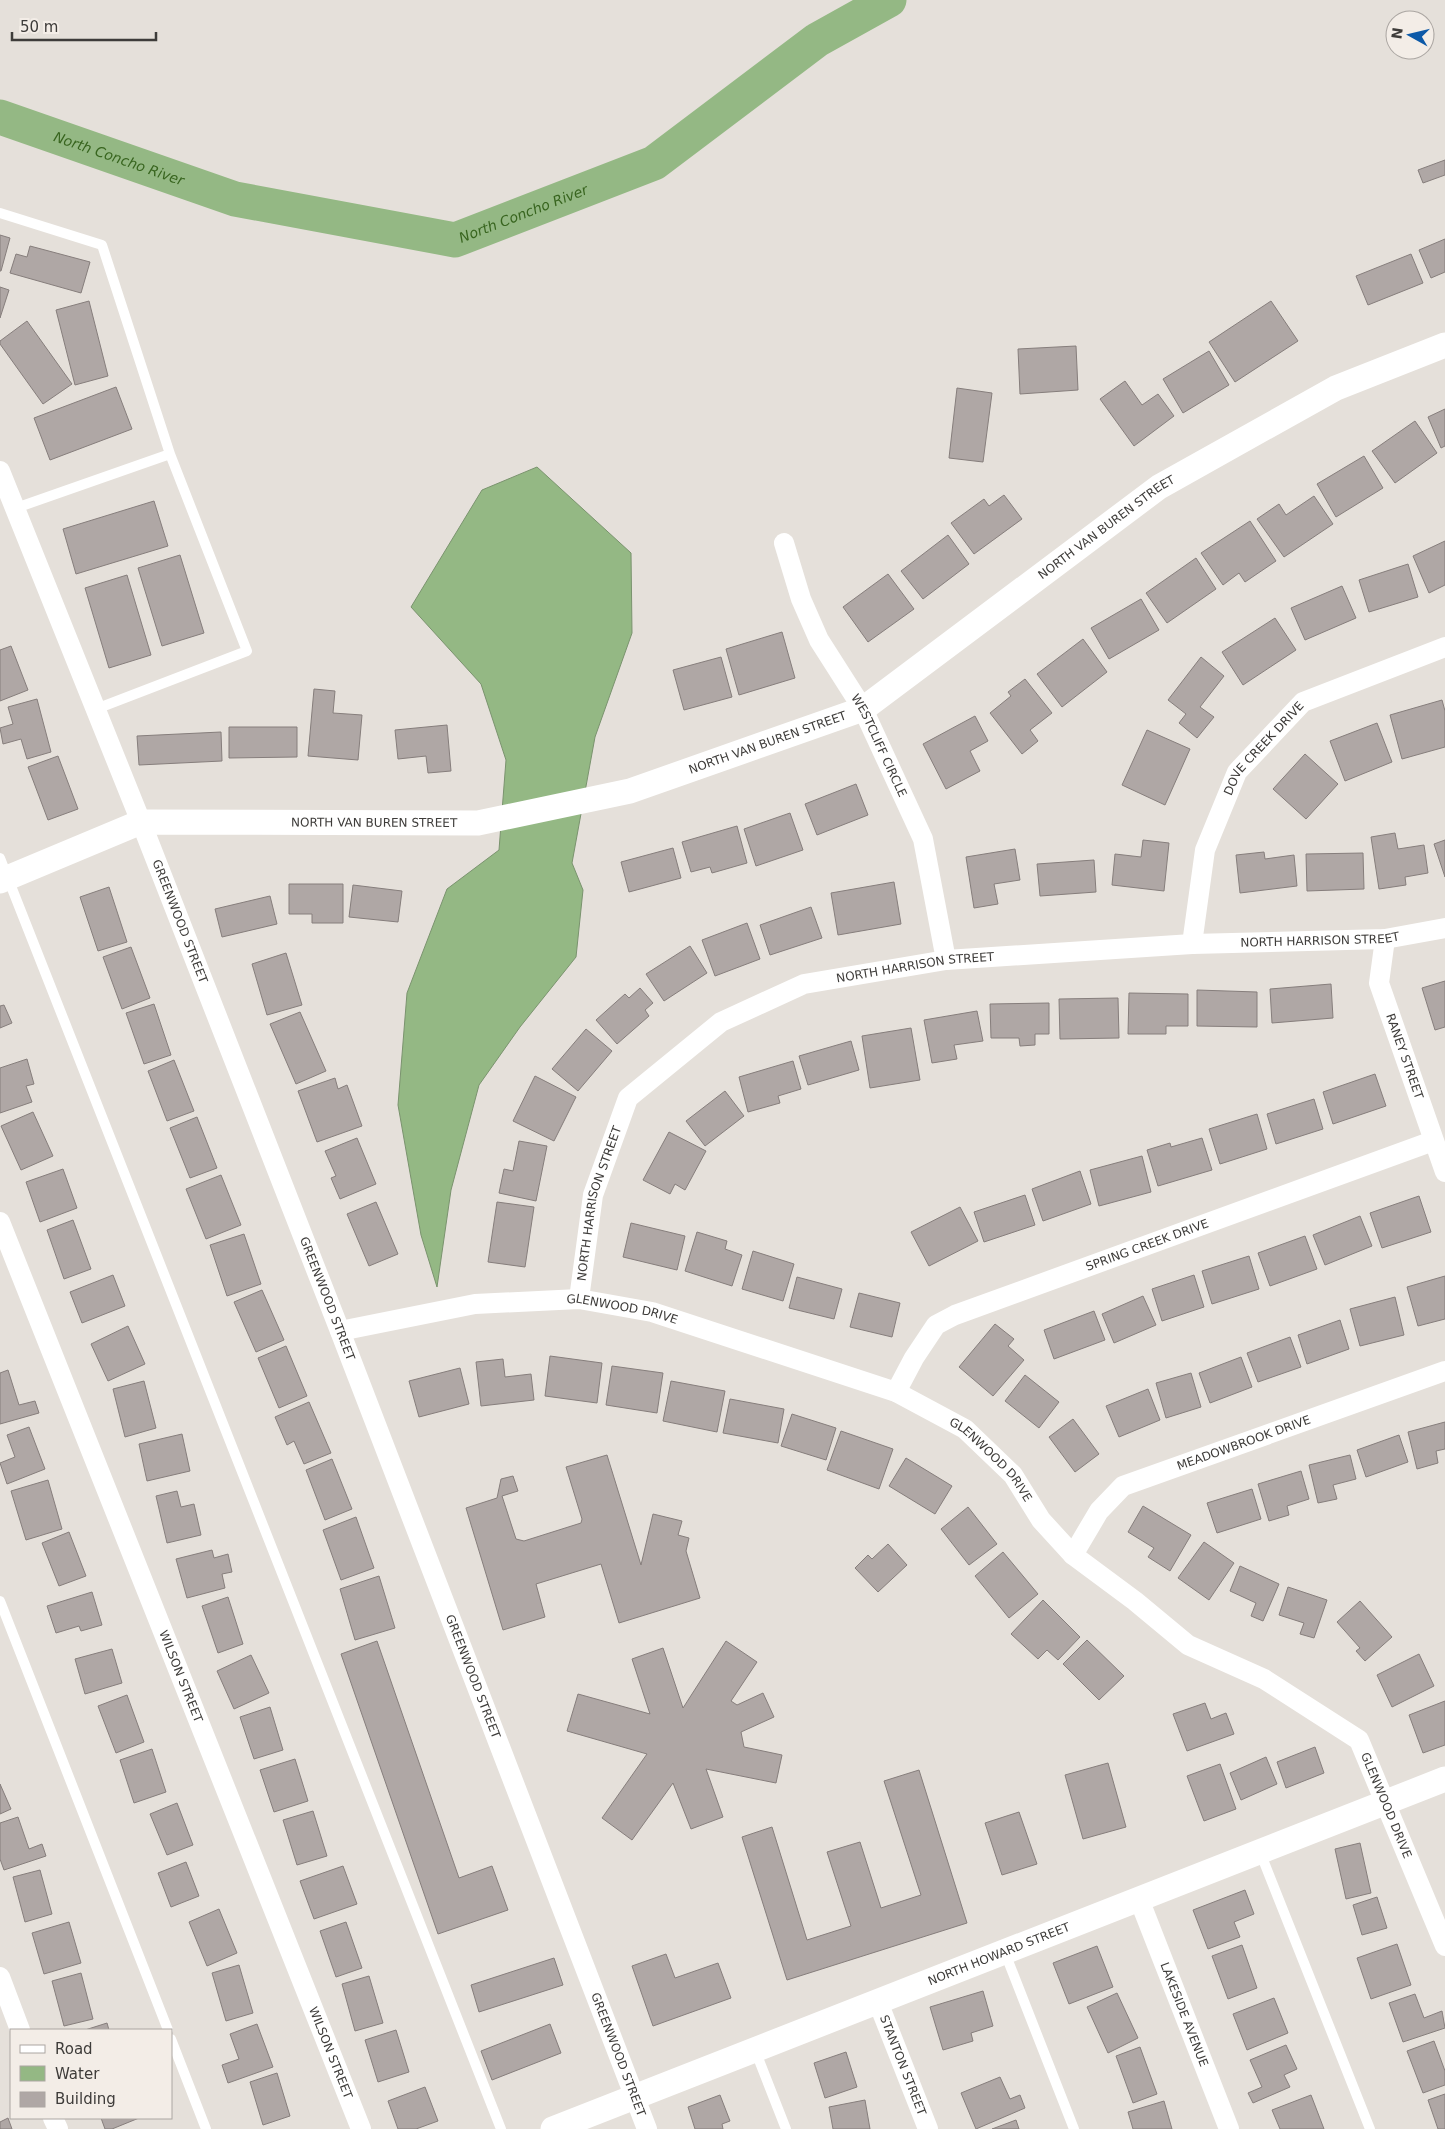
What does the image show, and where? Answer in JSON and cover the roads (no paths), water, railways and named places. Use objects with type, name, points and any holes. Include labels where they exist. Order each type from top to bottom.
[{"type":"street","name":"NORTH VAN BUREN STREET","points":[[3,872],[141,822],[478,823],[630,791],[864,709],[1159,487],[1336,388],[1445,345]]},
{"type":"street","name":"GREENWOOD STREET","points":[[0,471],[141,822],[340,1331],[647,2129]]},
{"type":"street","name":"WESTCLIFF CIRCLE","points":[[784,543],[801,599],[819,640],[864,709],[924,839],[946,960]]},
{"type":"street","name":"DOVE CREEK DRIVE","points":[[1192,944],[1205,850],[1238,772],[1303,702],[1445,647]]},
{"type":"street","name":"NORTH HARRISON STREET","points":[[579,1299],[593,1195],[628,1098],[721,1022],[804,984],[946,960],[1192,944],[1385,939],[1445,928]]},
{"type":"street","name":"RANEY STREET","points":[[1385,939],[1379,983],[1438,1147],[1445,1172]]},
{"type":"street","name":"SPRING CREEK DRIVE","points":[[896,1392],[914,1358],[936,1326],[955,1315],[1438,1147]]},
{"type":"street","name":"WILSON STREET","points":[[0,1222],[361,2129]]},
{"type":"street","name":"GLENWOOD DRIVE","points":[[340,1331],[474,1304],[579,1299],[652,1312],[896,1392],[965,1429],[1013,1475],[1041,1520],[1073,1555],[1136,1600],[1188,1645],[1264,1679],[1359,1740],[1387,1802],[1445,1946]]},
{"type":"street","name":"MEADOWBROOK DRIVE","points":[[1073,1555],[1099,1512],[1123,1486],[1445,1371]]},
{"type":"street","name":"NORTH HOWARD STREET","points":[[553,2129],[1445,1779]]},
{"type":"street","name":"LAKESIDE AVENUE","points":[[1139,1899],[1229,2129]]},
{"type":"street","points":[[0,1977],[20,2029]]},
{"type":"street","name":"STANTON STREET","points":[[878,2002],[928,2129]]},
{"type":"lane","points":[[0,213],[102,245],[170,454],[248,651],[96,709]]},
{"type":"lane","points":[[16,508],[170,454]]},
{"type":"lane","points":[[3,872],[501,2129]]},
{"type":"lane","points":[[0,1601],[168,2029]]},
{"type":"lane","points":[[1260,1852],[1370,2129]]},
{"type":"lane","points":[[1004,1952],[1074,2129]]},
{"type":"lane","points":[[172,2042],[206,2129]]},
{"type":"lane","points":[[755,2050],[786,2129]]},
{"type":"water","points":[[537,467],[631,553],[632,633],[595,737],[572,863],[583,890],[576,957],[520,1027],[479,1085],[451,1190],[437,1287],[421,1235],[398,1105],[407,993],[447,889],[499,850],[506,760],[481,684],[411,607],[482,490]]},
{"type":"waterway","name":"North Concho River","points":[[0,117],[235,199],[455,240],[654,163],[817,40],[889,0]]}]
